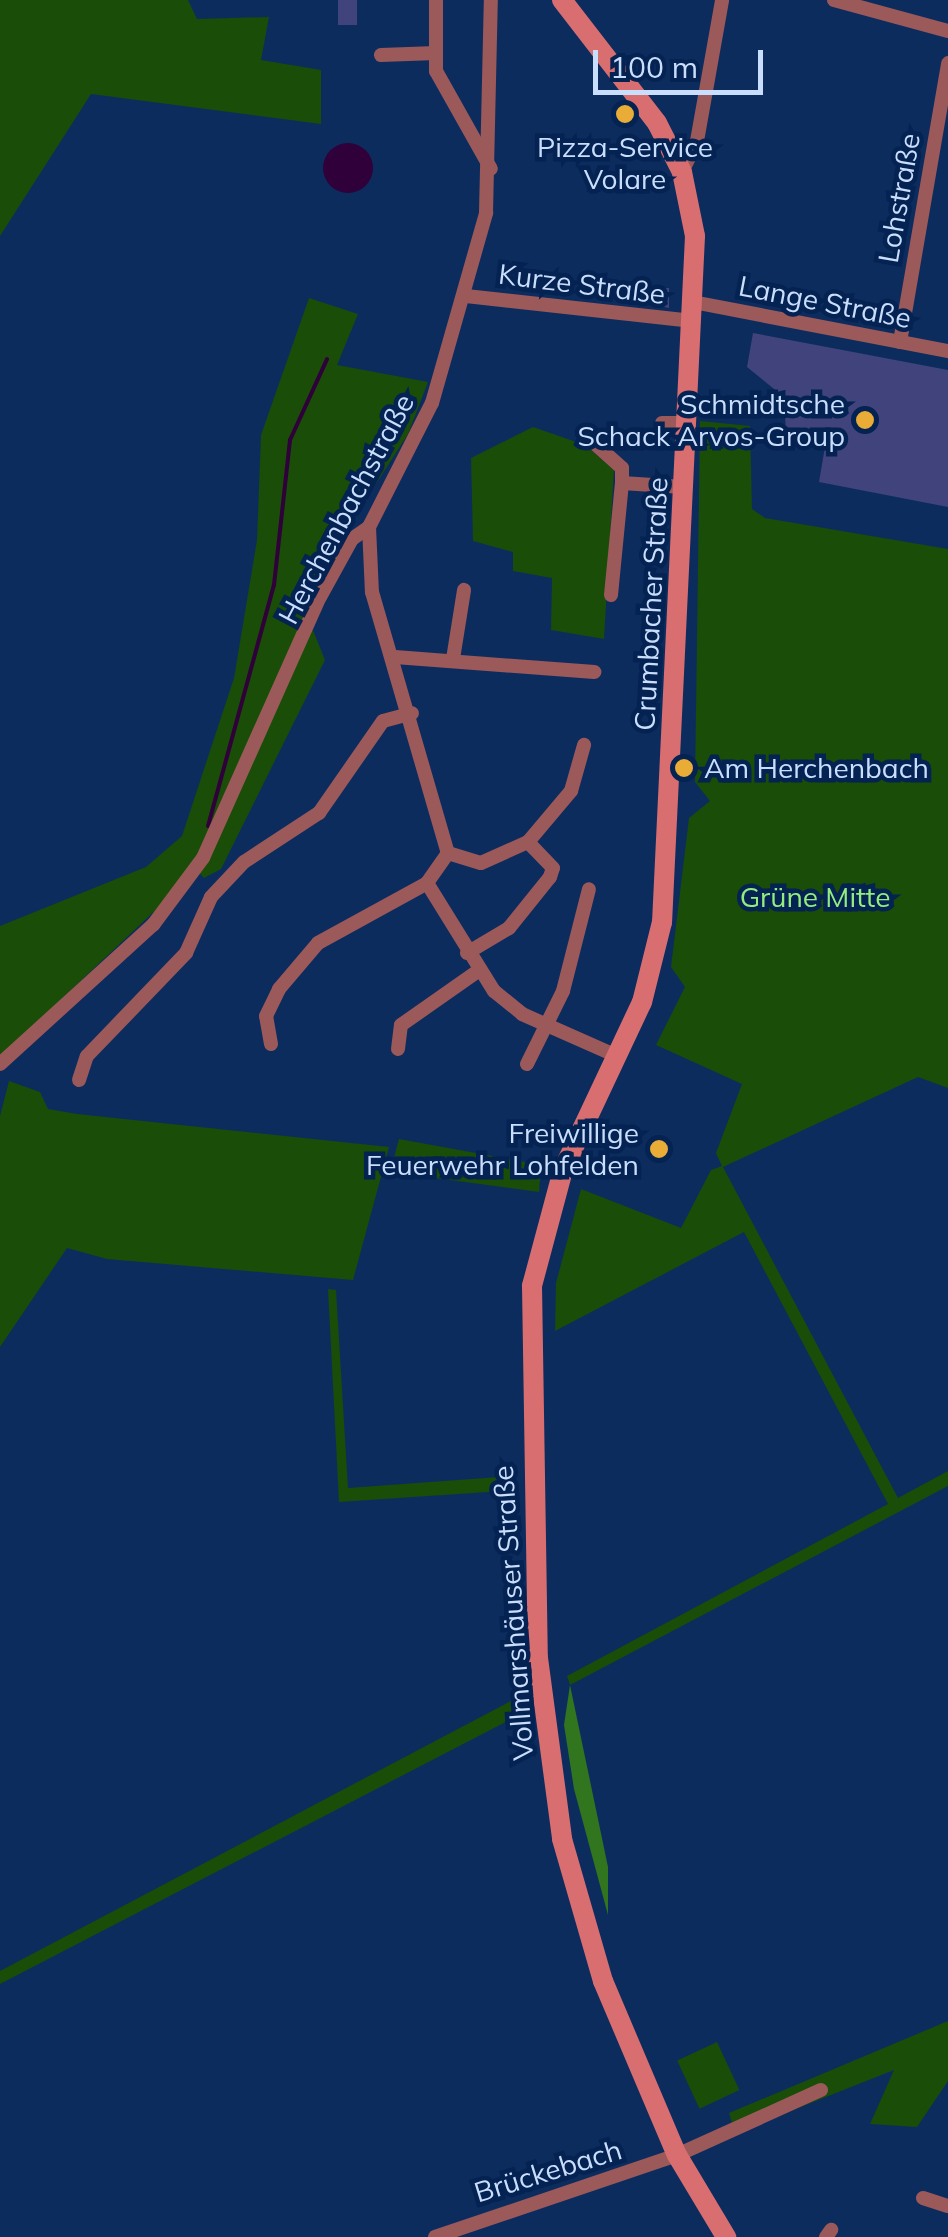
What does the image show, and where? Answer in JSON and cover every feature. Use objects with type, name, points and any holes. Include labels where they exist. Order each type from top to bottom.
[{"type":"main road","name":"Crumbacher Straße","points":[[562,0],[657,122],[682,172],[695,236],[666,890],[650,974],[618,1056],[563,1170]]},
{"type":"main road","name":"Vollmarshäuser Straße","points":[[563,1170],[532,1286],[530,1358],[545,1740],[598,1966],[677,2155],[726,2237]]},
{"type":"street","points":[[436,0],[436,72],[492,169]]},
{"type":"street","name":"Herchenbachstraße","points":[[1,1064],[153,925],[204,858],[320,597],[352,540],[368,527],[432,402],[466,296],[492,169],[491,0]]},
{"type":"street","points":[[682,172],[697,142],[722,0]]},
{"type":"street","points":[[834,0],[948,31]]},
{"type":"street","points":[[381,54],[436,54]]},
{"type":"street","name":"Lohstraße","points":[[900,342],[948,63]]},
{"type":"street","name":"Kurze Straße","points":[[466,296],[693,312]]},
{"type":"street","name":"Lange Straße","points":[[693,312],[948,350]]},
{"type":"street","points":[[662,423],[687,423]]},
{"type":"street","points":[[584,434],[622,468],[611,595]]},
{"type":"street","points":[[622,483],[683,487]]},
{"type":"street","points":[[272,1044],[266,1016],[312,950],[427,883],[448,853],[396,657],[366,568],[368,527]]},
{"type":"street","points":[[453,658],[464,590]]},
{"type":"street","points":[[396,657],[453,658],[594,672]]},
{"type":"street","points":[[79,1080],[87,1056],[186,953],[211,897],[244,862],[319,813],[383,721],[412,713]]},
{"type":"street","points":[[448,853],[481,863],[528,842],[572,791],[584,745]]},
{"type":"street","points":[[467,953],[508,928],[550,876],[553,868],[528,842]]},
{"type":"street","points":[[427,883],[478,971],[522,1014],[618,1056]]},
{"type":"street","points":[[526,1064],[547,1026],[589,889]]},
{"type":"street","points":[[398,1048],[401,1024],[478,971]]},
{"type":"street","points":[[677,2155],[821,2090]]},
{"type":"street","name":"Brückebach","points":[[435,2237],[677,2155]]},
{"type":"street","points":[[923,2198],[948,2206]]},
{"type":"green space","points":[[0,0],[188,0],[197,19],[269,17],[261,60],[321,70],[321,124],[91,94],[0,236]]},
{"type":"green space","points":[[309,298],[358,314],[337,365],[428,382],[408,434],[345,532],[308,618],[325,660],[221,869],[204,878],[192,865],[162,904],[0,1057],[0,926],[146,867],[182,836],[234,678],[257,540],[261,435]]},
{"type":"green space","name":"Grüne Mitte","points":[[700,421],[750,426],[752,509],[765,518],[948,549],[948,1088],[918,1077],[723,1167],[898,1498],[948,1471],[948,1486],[570,1685],[567,1676],[888,1504],[744,1232],[555,1331],[556,1283],[581,1189],[681,1228],[711,1170],[722,1166],[716,1153],[742,1084],[656,1045],[685,987],[671,967],[689,818],[710,801],[695,782]]},
{"type":"green space","points":[[533,427],[585,445],[614,470],[604,639],[551,630],[552,578],[513,571],[513,552],[473,541],[471,458]]},
{"type":"green space","points":[[9,1081],[40,1092],[48,1109],[389,1147],[353,1280],[107,1259],[67,1248],[0,1347],[0,1116]]},
{"type":"green space","points":[[399,1139],[541,1165],[539,1192],[390,1172]]},
{"type":"green space","points":[[328,1289],[336,1290],[348,1488],[515,1476],[516,1490],[339,1502]]},
{"type":"green space","points":[[570,1685],[608,1867],[608,1915],[574,1789],[564,1725]]},
{"type":"green space","points":[[524,1694],[523,1713],[0,1984],[0,1971]]},
{"type":"green space","points":[[948,2021],[948,2081],[917,2127],[870,2124],[894,2070],[735,2133],[729,2113]]},
{"type":"green space","points":[[717,2042],[739,2090],[700,2109],[677,2061]]},
{"type":"shaded area","points":[[348,143],[365,151],[373,168],[365,185],[348,193],[331,185],[323,168],[331,151]]},
{"type":"building","points":[[338,0],[357,0],[357,25],[338,25]]},
{"type":"building","points":[[643,288],[669,288],[669,308],[643,302]]},
{"type":"building","name":"Schmidtsche Schack Arvos-Group","points":[[753,333],[948,370],[948,507],[819,482],[826,441],[786,434],[784,397],[747,367]]},
{"type":"waterway","points":[[208,826],[274,585],[290,440],[327,359]]},
{"type":"place","name":"Pizza-Service Volare","points":[[625,114]]},
{"type":"place","name":"Schmidtsche Schack Arvos-Group","points":[[865,420]]},
{"type":"place","name":"Am Herchenbach","points":[[684,768]]},
{"type":"place","name":"Freiwillige Feuerwehr Lohfelden","points":[[659,1149]]}]
